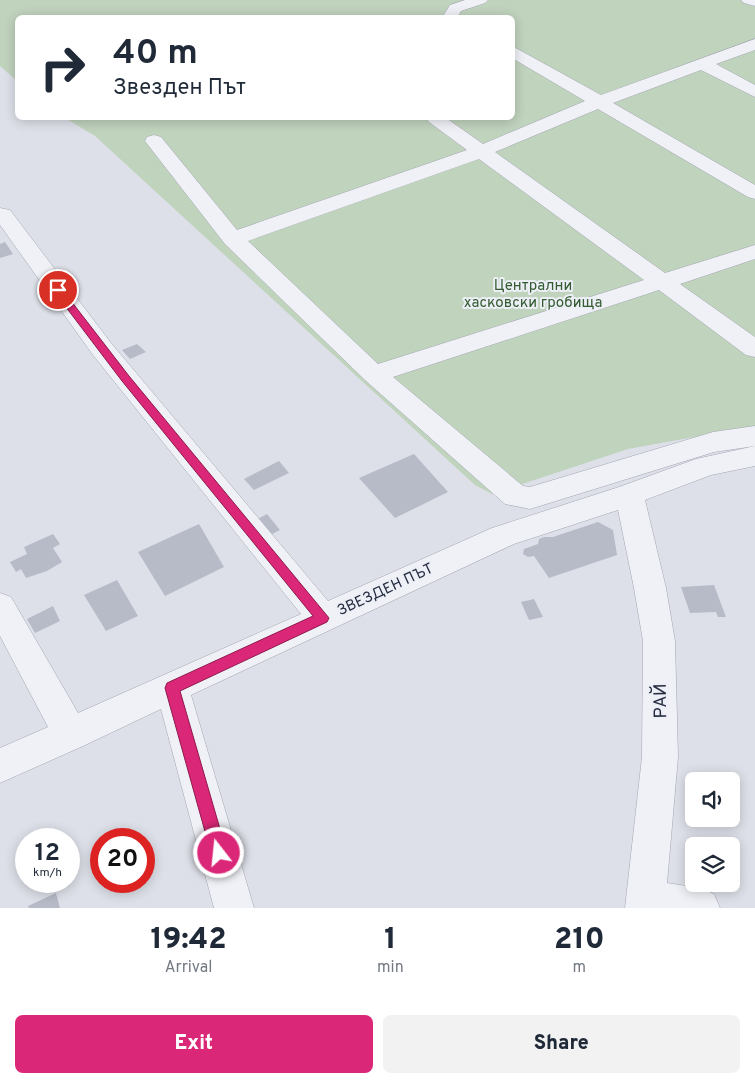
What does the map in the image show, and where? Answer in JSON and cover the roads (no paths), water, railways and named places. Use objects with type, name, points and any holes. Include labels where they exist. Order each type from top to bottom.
[{"type":"street","points":[[451,15],[455,8],[480,0]]},
{"type":"street","points":[[749,0],[755,1]]},
{"type":"street","points":[[233,239],[482,151],[599,102],[755,44]]},
{"type":"street","points":[[515,54],[755,192]]},
{"type":"street","points":[[703,64],[755,92]]},
{"type":"street","points":[[438,120],[755,349]]},
{"type":"street","points":[[154,141],[233,239],[374,374],[515,496],[530,498],[713,442],[755,436]]},
{"type":"street","points":[[1,215],[102,349],[323,618]]},
{"type":"street","points":[[374,374],[755,252]]},
{"type":"street","name":"ЗВЕЗДЕН ПЪТ","points":[[0,766],[502,536],[629,496],[706,466],[755,456]]},
{"type":"street","name":"РАЙ","points":[[629,496],[650,588],[659,641],[660,757],[645,904]]},
{"type":"street","points":[[0,606],[71,735]]},
{"type":"street","points":[[172,688],[234,908]]},
{"type":"street","points":[[645,904],[700,908]]},
{"type":"park label","name":"Централни хасковски гробища","points":[[533,294]]}]
